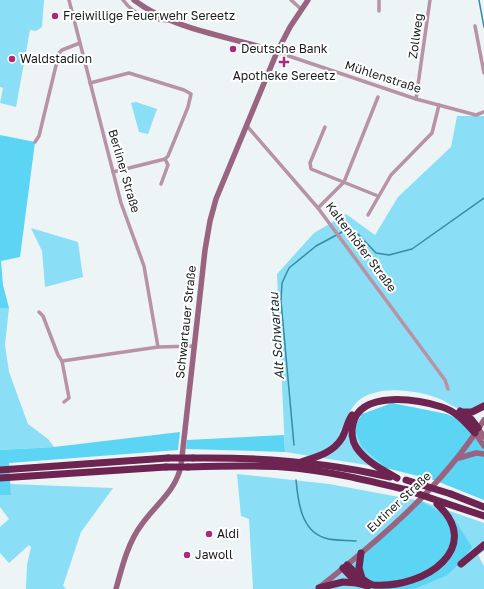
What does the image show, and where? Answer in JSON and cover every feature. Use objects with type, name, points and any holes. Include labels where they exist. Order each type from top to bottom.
[{"type":"highway","points":[[301,462],[322,455],[334,447],[342,439],[350,416],[364,404],[377,398],[398,395],[413,395],[445,404],[471,419],[477,431]]},
{"type":"highway","points":[[397,478],[379,468],[356,447],[353,437],[354,419],[358,412],[365,407],[398,398],[413,399],[444,407],[462,418],[477,431]]},
{"type":"highway","points":[[461,412],[472,412],[484,406]]},
{"type":"highway","points":[[0,470],[168,458],[239,457],[301,462],[356,469],[406,480],[484,507]]},
{"type":"highway","points":[[0,478],[166,467],[238,465],[284,467],[354,477],[389,485],[484,516]]},
{"type":"highway","points":[[406,491],[449,510],[458,518]]},
{"type":"highway","points":[[466,551],[455,568],[484,545]]},
{"type":"highway","points":[[360,581],[359,568],[361,553]]},
{"type":"highway","points":[[345,567],[360,581],[381,589]]},
{"type":"highway","points":[[318,588],[343,582],[360,581],[389,588],[406,588],[423,584]]},
{"type":"street","name":"Berliner Straße","points":[[69,0],[121,203],[144,266],[158,347]]},
{"type":"street","points":[[123,0],[136,13],[146,18],[169,21],[277,52]]},
{"type":"street","points":[[134,0],[148,11],[169,21]]},
{"type":"street","points":[[291,0],[301,9]]},
{"type":"street","name":"Schwartauer Straße","points":[[116,589],[128,549],[134,538],[142,524],[178,480],[181,466],[195,346],[204,255],[210,221],[216,199],[277,52],[301,9],[308,0]]},
{"type":"street","points":[[379,0],[379,12]]},
{"type":"street","name":"Zollweg","points":[[416,99],[430,0]]},
{"type":"street","points":[[475,26],[484,73]]},
{"type":"street","points":[[36,142],[39,136],[59,53],[62,50],[80,43]]},
{"type":"street","name":"Mühlenstraße","points":[[277,52],[416,99],[476,115],[484,112]]},
{"type":"street","points":[[90,83],[129,73],[184,90],[190,94],[188,107],[168,156],[165,159],[113,172]]},
{"type":"street","points":[[318,208],[344,182],[378,97]]},
{"type":"street","points":[[368,215],[378,196],[400,165],[432,134],[439,105]]},
{"type":"street","name":"Kaltenhöfer Straße","points":[[247,126],[318,208],[440,374],[448,389]]},
{"type":"street","points":[[325,128],[310,163],[310,168],[378,196]]},
{"type":"street","points":[[161,184],[168,165],[165,159]]},
{"type":"street","points":[[39,312],[43,316],[58,355],[62,361],[69,398],[64,402]]},
{"type":"street","points":[[62,361],[158,347],[195,346]]},
{"type":"street","name":"Eutiner Straße","points":[[318,588],[345,567],[430,491],[458,458],[484,420]]},
{"type":"street","points":[[477,431],[484,437]]},
{"type":"street","points":[[477,431],[484,446]]},
{"type":"street","points":[[458,458],[476,453],[484,454]]},
{"type":"shaded area","name":"Waldstadion","points":[[0,0],[44,0],[42,27],[36,31],[30,30],[16,107],[0,103],[3,88],[0,87]]},
{"type":"shaded area","points":[[136,102],[157,109],[148,134],[139,132],[131,103]]},
{"type":"shaded area","points":[[457,116],[484,116],[484,402],[476,408],[462,410],[440,399],[409,391],[386,391],[365,396],[357,402],[347,416],[340,432],[355,430],[386,468],[285,452],[277,274],[314,233],[346,214],[375,235],[398,197],[451,147]]},
{"type":"shaded area","points":[[0,135],[35,142],[20,257],[1,261],[3,285],[9,308],[0,308]]},
{"type":"shaded area","points":[[31,228],[78,242],[83,277],[45,287],[42,251]]},
{"type":"shaded area","points":[[0,308],[9,308],[5,345],[9,372],[28,424],[48,439],[54,447],[0,450]]},
{"type":"shaded area","points":[[392,403],[447,414],[462,421],[484,449],[484,500],[434,480],[386,468],[362,447],[355,430],[357,422],[362,414]]},
{"type":"shaded area","points":[[180,432],[178,450],[9,463],[11,495],[0,495],[0,450],[54,447]]},
{"type":"shaded area","points":[[284,435],[285,452],[186,449],[187,440]]},
{"type":"shaded area","points":[[237,474],[329,484],[421,501],[350,567],[377,589],[253,589],[249,519],[241,516]]},
{"type":"shaded area","points":[[10,484],[113,488],[81,532],[63,586],[66,589],[26,589],[27,565],[31,547],[29,545],[9,563],[0,553],[0,527],[9,519],[0,507],[0,495],[11,495]]},
{"type":"shaded area","points":[[421,501],[484,523],[484,551],[478,555],[484,566],[484,589],[415,589],[446,576]]},
{"type":"shaded area","points":[[421,501],[456,522],[472,547],[459,564],[446,576],[415,589],[377,589],[350,567]]},
{"type":"waterway","points":[[479,0],[484,27]]},
{"type":"waterway","name":"Alt Schwartau","points":[[294,445],[281,301],[282,283],[289,268],[316,246],[344,231],[356,232],[376,253],[389,255],[412,249],[484,198]]},
{"type":"waterway","name":"Alt Schwartau","points":[[296,480],[302,514],[311,529],[325,538],[356,541]]},
{"type":"place","name":"Freiwillige Feuerwehr Sereetz","points":[[55,16]]},
{"type":"place","name":"Deutsche Bank","points":[[233,49]]},
{"type":"place","name":"Waldstadion","points":[[12,59]]},
{"type":"place","name":"Apotheke Sereetz","points":[[284,62]]},
{"type":"place","name":"Aldi","points":[[209,534]]},
{"type":"place","name":"Jawoll","points":[[187,555]]}]
